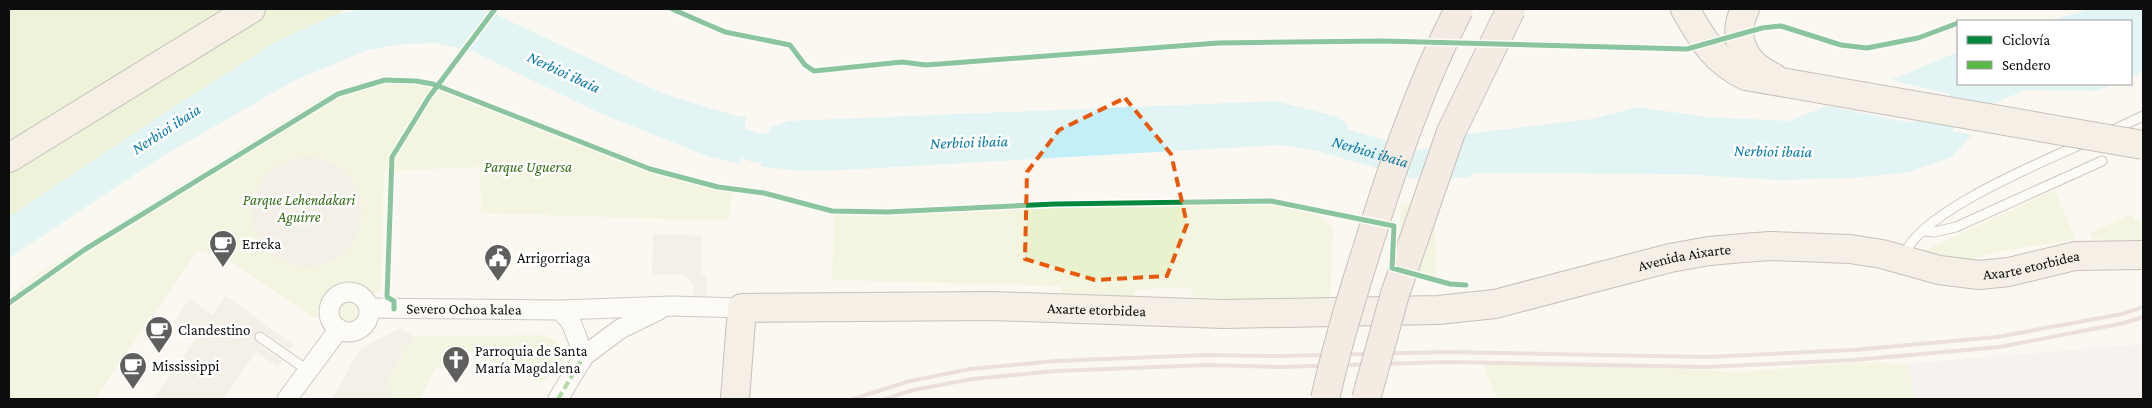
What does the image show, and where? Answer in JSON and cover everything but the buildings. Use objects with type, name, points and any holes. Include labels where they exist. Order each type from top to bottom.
[{"type":"highway","points":[[1325,399],[1352,297],[1384,196],[1411,119],[1458,9]]},
{"type":"highway","points":[[1366,399],[1394,294],[1450,132],[1511,9]]},
{"type":"main road","points":[[9,158],[251,9]]},
{"type":"main road","points":[[1685,9],[1710,49],[1726,66],[1746,76],[2143,145]]},
{"type":"main road","points":[[1745,9],[1738,29],[1742,51],[1756,68],[1790,84]]},
{"type":"main road","name":"Avenida Aixarte","points":[[1451,309],[1495,304],[1670,258],[1709,251],[1770,246],[1835,248],[1876,253],[1911,263]]},
{"type":"main road","name":"Axarte etorbidea","points":[[1911,263],[1956,273],[1980,275],[2009,272],[2075,256],[2143,255]]},
{"type":"main road","name":"Axarte etorbidea","points":[[742,308],[992,306],[1224,314],[1451,309]]},
{"type":"main road","points":[[735,399],[742,308]]},
{"type":"main road","points":[[739,351],[764,326],[793,308]]},
{"type":"street","points":[[346,292],[359,294],[366,300],[369,308],[367,320],[359,329],[347,332],[339,329],[332,323],[329,314],[332,301],[338,295],[346,292]]},
{"type":"street","points":[[558,399],[584,356],[605,340],[646,315],[672,306],[742,308]]},
{"type":"street","name":"Severo Ochoa kalea","points":[[369,308],[560,310],[672,306]]},
{"type":"street","points":[[597,309],[607,317],[608,328],[605,340]]},
{"type":"street","points":[[560,310],[571,322],[584,356]]},
{"type":"street","points":[[287,399],[339,329]]},
{"type":"lane","points":[[1911,263],[1908,246],[1946,212],[1965,200],[2143,116]]},
{"type":"lane","points":[[1924,231],[1934,232],[1956,227],[2102,161]]},
{"type":"lane","points":[[260,337],[307,370]]},
{"type":"highlighted area","points":[[1125,98],[1171,154],[1187,224],[1167,276],[1095,280],[1025,259],[1027,172],[1059,130]]},
{"type":"shaded area","points":[[307,157],[328,161],[346,173],[358,191],[362,212],[358,233],[346,251],[328,263],[307,267],[286,263],[268,251],[256,233],[252,212],[256,191],[268,173],[286,161]]},
{"type":"shaded area","points":[[653,234],[702,236],[701,275],[707,276],[706,297],[693,296],[694,286],[684,275],[652,274]]},
{"type":"shaded area","points":[[226,296],[294,345],[290,350],[264,332],[257,343],[282,361],[278,367],[256,352],[223,399],[153,399],[199,334],[176,318],[190,299],[212,315]]},
{"type":"shaded area","points":[[400,328],[414,336],[387,381],[395,399],[332,399],[360,349]]},
{"type":"shaded area","points":[[2143,344],[2143,399],[1915,399],[1908,364]]},
{"type":"green space","points":[[9,9],[345,9],[238,100],[9,256]]},
{"type":"green space","name":"Parque Lehendakari Aguirre","points":[[396,76],[422,77],[667,170],[733,188],[728,221],[481,213],[480,167],[384,171],[381,288],[374,294],[366,287],[357,284],[339,284],[331,288],[325,295],[321,304],[320,315],[313,318],[220,254],[197,251],[95,399],[9,399],[9,296],[45,269],[326,95],[360,82]]},
{"type":"green space","points":[[2055,190],[2075,239],[2007,250],[1956,263],[1919,253]]},
{"type":"green space","points":[[1435,202],[1436,278],[1398,267],[1401,203]]},
{"type":"green space","points":[[1271,204],[1316,214],[1333,228],[1330,308],[1193,297],[1191,289],[1179,287],[1135,290],[1135,297],[1061,296],[1061,286],[832,280],[834,215]]},
{"type":"green space","points":[[2132,214],[2135,221],[2143,218],[2143,240],[2092,239],[2090,233]]},
{"type":"green space","points":[[345,302],[353,302],[359,308],[359,316],[353,322],[345,322],[339,316],[339,308]]},
{"type":"green space","points":[[541,335],[555,341],[560,345],[564,353],[560,364],[541,383],[462,348],[449,372],[437,366],[420,397],[424,399],[395,399],[387,382],[414,336]]},
{"type":"green space","points":[[1531,362],[1741,372],[1863,362],[1908,364],[1915,399],[1497,399],[1483,366]]},
{"type":"water","points":[[363,9],[480,9],[495,14],[664,94],[736,116],[746,117],[740,164],[707,156],[595,111],[475,52],[436,43],[401,44],[368,50],[295,80],[161,157],[9,258],[9,217],[160,116],[274,43],[332,16]]},
{"type":"water","points":[[2090,9],[2143,9],[2143,71],[2132,76],[2132,20],[2052,20]]},
{"type":"water","points":[[1957,52],[1957,85],[2111,85],[2096,91],[2026,90],[1992,104],[1891,80]]},
{"type":"water","points":[[1276,101],[1338,117],[1348,126],[1342,155],[1280,145],[843,170],[798,171],[761,166],[770,128],[789,121]]},
{"type":"water","points":[[1827,106],[1972,135],[1951,157],[1909,172],[1854,178],[1778,180],[1681,174],[1452,173],[1466,134],[1592,119],[1638,107],[1706,117],[1789,121]]},
{"type":"waterway","name":"Nerbioi ibaia","points":[[1899,140],[1924,135],[1984,85]]},
{"type":"waterway","name":"Nerbioi ibaia","points":[[706,131],[757,148],[804,148]]},
{"type":"waterway","name":"Nerbioi ibaia","points":[[1308,133],[1415,164],[1464,163]]},
{"type":"railway","points":[[853,399],[910,381],[970,369],[1055,361],[1206,355],[1279,356],[1447,352],[1706,357],[1853,350],[1997,337],[2122,314],[2143,307]]},
{"type":"railway","points":[[885,399],[913,390],[972,379],[1056,371],[1206,365],[1279,367],[1447,362],[1706,367],[1854,360],[1999,347],[2124,323],[2143,317]]},
{"type":"marked path","points":[[558,399],[584,356]]},
{"type":"cycle path","points":[[394,309],[394,301],[387,297],[392,157],[429,97],[495,9]]},
{"type":"cycle path","points":[[672,9],[725,32],[790,45],[805,65],[814,71],[902,62],[926,65],[1218,43],[1383,41],[1687,49],[1762,28],[1781,26],[1841,45],[1867,48],[1918,38],[1957,23]]},
{"type":"cycle path","points":[[9,303],[84,250],[338,94],[385,80],[416,81],[433,84],[650,169],[718,187],[764,193],[832,211],[887,212],[1055,204],[1271,201],[1394,226],[1392,268],[1450,284],[1466,285]]},
{"type":"place","name":"Erreka","points":[[223,268]]},
{"type":"place","name":"Arrigorriaga","points":[[498,282]]},
{"type":"place","name":"Clandestino","points":[[159,354]]},
{"type":"place","name":"Parroquia de Santa María Magdalena","points":[[456,384]]},
{"type":"place","name":"Mississippi","points":[[133,390]]},
{"type":"park label","name":"Parque Uguersa","points":[[528,167]]}]
